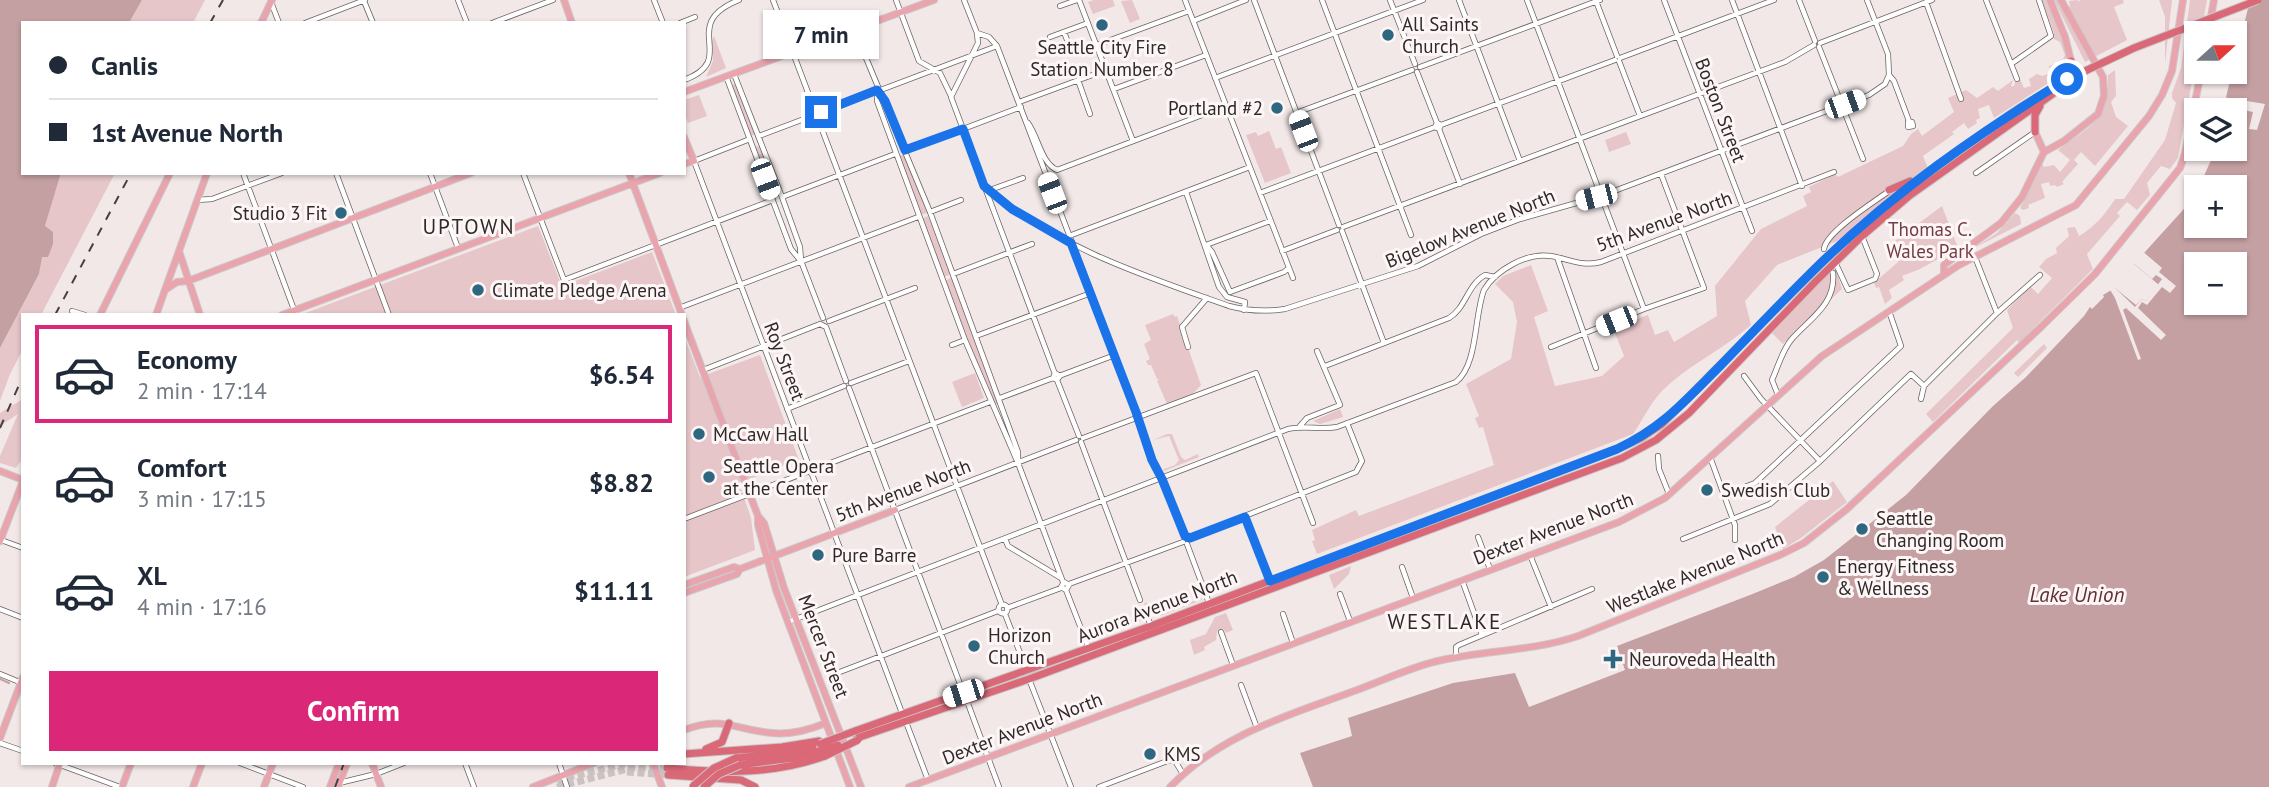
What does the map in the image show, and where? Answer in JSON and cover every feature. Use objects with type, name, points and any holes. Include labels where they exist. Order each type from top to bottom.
[{"type":"highway","name":"Aurora Avenue North","points":[[1028,675],[1089,649],[1641,438],[1679,408],[1821,262],[1926,173],[2021,107],[2067,79],[2134,48],[2258,0]]},
{"type":"highway","points":[[2071,61],[2074,68],[2083,72]]},
{"type":"highway","points":[[2067,79],[2071,61]]},
{"type":"highway","name":"Aurora Avenue North","points":[[693,787],[714,768],[738,762],[793,758],[858,737],[904,717],[1028,675],[1530,493],[1644,447],[1689,413],[1835,262],[1909,196],[2083,72]]},
{"type":"highway","points":[[2035,132],[2035,115],[2040,104]]},
{"type":"highway","points":[[2023,116],[2030,121],[2035,132]]},
{"type":"highway","points":[[1889,190],[1926,173]]},
{"type":"highway","points":[[688,753],[722,742],[729,723]]},
{"type":"highway","name":"Aurora Avenue North","points":[[822,748],[836,738],[858,737]]},
{"type":"highway","points":[[688,753],[782,747],[822,748]]},
{"type":"highway","points":[[755,787],[741,780],[667,772],[755,771],[797,764],[822,748]]},
{"type":"highway","name":"Aurora Avenue North","points":[[704,787],[738,762]]},
{"type":"main road","points":[[564,0],[571,21]]},
{"type":"main road","points":[[686,91],[934,0]]},
{"type":"main road","points":[[2050,0],[2065,37],[2071,61]]},
{"type":"main road","points":[[1944,275],[1944,265],[1997,227],[2017,204],[2044,152],[2098,114],[2104,96],[2103,77],[2061,0]]},
{"type":"main road","name":"Dexter Avenue North","points":[[909,787],[930,783],[988,758],[1651,507],[1669,494],[1822,356],[1944,275],[2076,205],[2144,123],[2162,95],[2172,71],[2183,0]]},
{"type":"main road","points":[[2210,21],[2214,0]]},
{"type":"main road","points":[[262,21],[272,1]]},
{"type":"main road","name":"Westlake Avenue North","points":[[1170,787],[1214,749],[1257,728],[1415,668],[1456,657],[1548,645],[1578,636],[1804,543],[1842,513],[1922,440],[2095,274],[2182,163],[2198,84]]},
{"type":"main road","points":[[2035,132],[2044,152]]},
{"type":"main road","name":"Roy Street","points":[[686,141],[694,161]]},
{"type":"main road","points":[[686,163],[694,161]]},
{"type":"main road","points":[[101,313],[169,175]]},
{"type":"main road","points":[[157,313],[205,175]]},
{"type":"main road","points":[[165,290],[174,283],[188,281],[466,175]]},
{"type":"main road","points":[[630,175],[681,311]]},
{"type":"main road","points":[[295,313],[376,279],[654,175]]},
{"type":"main road","points":[[179,249],[200,313]]},
{"type":"main road","name":"Mercer Street","points":[[686,326],[758,516],[758,525],[860,787]]},
{"type":"main road","points":[[0,471],[21,480]]},
{"type":"main road","points":[[0,540],[21,486]]},
{"type":"main road","name":"5th Avenue North","points":[[686,592],[895,510]]},
{"type":"main road","name":"Mercer Street","points":[[771,557],[788,622],[850,787]]},
{"type":"main road","name":"5th Avenue North","points":[[686,584],[734,566],[740,569]]},
{"type":"main road","points":[[686,729],[707,723],[729,723],[779,733],[805,730],[826,723],[828,720],[814,682],[808,648]]},
{"type":"main road","points":[[0,741],[21,684]]},
{"type":"main road","points":[[52,787],[58,765]]},
{"type":"main road","points":[[121,787],[130,765]]},
{"type":"main road","points":[[193,787],[201,765]]},
{"type":"main road","points":[[264,787],[272,765]]},
{"type":"main road","points":[[330,787],[338,765]]},
{"type":"main road","points":[[339,785],[346,765]]},
{"type":"main road","points":[[373,765],[380,787]]},
{"type":"main road","points":[[533,787],[589,765]]},
{"type":"main road","points":[[654,765],[662,787]]},
{"type":"street","points":[[310,21],[364,0],[372,21]]},
{"type":"street","points":[[458,0],[466,21]]},
{"type":"street","points":[[497,21],[553,0]]},
{"type":"street","points":[[654,0],[662,21]]},
{"type":"street","points":[[773,0],[1071,787]]},
{"type":"street","points":[[896,0],[919,61],[943,77],[1140,600]]},
{"type":"street","points":[[951,97],[976,47],[977,33],[964,0]]},
{"type":"street","points":[[1060,6],[1078,0],[1133,141]]},
{"type":"street","points":[[1185,0],[1293,278]]},
{"type":"street","points":[[1193,21],[1251,0],[1275,55],[1384,343]]},
{"type":"street","points":[[1322,0],[1410,235]]},
{"type":"street","points":[[1390,0],[1460,184]]},
{"type":"street","points":[[1215,78],[1423,0]]},
{"type":"street","points":[[1459,0],[1520,161]]},
{"type":"street","points":[[1527,0],[1644,309]]},
{"type":"street","points":[[1296,113],[1597,0],[1640,116]]},
{"type":"street","name":"Boston Street","points":[[1664,0],[1752,231]]},
{"type":"street","points":[[1732,0],[1802,186]]},
{"type":"street","points":[[1259,193],[1774,0]]},
{"type":"street","points":[[1799,0],[1863,159]]},
{"type":"street","points":[[1867,0],[1888,54],[1889,75],[1894,81],[1909,121]]},
{"type":"street","points":[[1282,251],[1785,62],[1817,44],[1933,0]]},
{"type":"street","points":[[1986,0],[2017,79]]},
{"type":"street","points":[[2011,64],[2048,39],[2051,33],[2039,0]]},
{"type":"street","points":[[272,1],[278,21]]},
{"type":"street","points":[[686,80],[706,68],[710,58],[707,35],[711,22],[719,10],[736,1]]},
{"type":"street","points":[[1926,2],[1961,99]]},
{"type":"street","points":[[1097,45],[1189,11]]},
{"type":"street","points":[[685,21],[695,17]]},
{"type":"street","points":[[1051,37],[1088,23]]},
{"type":"street","points":[[853,28],[930,212],[1000,398],[1018,452],[1018,463]]},
{"type":"street","points":[[1064,32],[1072,53]]},
{"type":"street","points":[[977,33],[989,37],[997,46],[1115,355],[1152,460],[1162,479],[1209,603]]},
{"type":"street","points":[[759,136],[997,46]]},
{"type":"street","points":[[1114,89],[1206,55]]},
{"type":"street","points":[[905,150],[1106,70]]},
{"type":"street","points":[[734,73],[800,247],[801,261],[823,323],[999,787]]},
{"type":"street","name":"Bigelow Avenue North","points":[[984,186],[1012,209],[1089,252],[1207,298],[1244,310],[1269,311],[1285,309],[1418,266],[1481,234],[1529,215],[1601,196],[1781,129],[1878,91],[1889,75]]},
{"type":"street","points":[[726,76],[792,249],[801,261]]},
{"type":"street","points":[[1078,80],[1090,114]]},
{"type":"street","points":[[877,90],[877,102],[918,217],[990,402],[1018,463],[1089,649]]},
{"type":"street","points":[[1027,122],[1047,161],[1057,170],[1226,106]]},
{"type":"street","points":[[1976,173],[2035,132]]},
{"type":"street","points":[[694,161],[750,139]]},
{"type":"street","points":[[782,197],[895,154]]},
{"type":"street","name":"Roy Street","points":[[694,161],[930,783]]},
{"type":"street","points":[[1069,236],[1250,167]]},
{"type":"street","name":"5th Avenue North","points":[[1325,366],[1454,315],[1474,283],[1485,275],[1495,277],[1525,259],[1544,255],[1583,265],[1601,262],[1834,172]]},
{"type":"street","points":[[1551,347],[1644,309],[1704,289],[1661,174]]},
{"type":"street","points":[[244,175],[295,313]]},
{"type":"street","points":[[197,200],[212,199],[277,175]]},
{"type":"street","points":[[337,175],[388,313]]},
{"type":"street","points":[[431,175],[458,248]]},
{"type":"street","points":[[524,175],[564,280],[773,200]]},
{"type":"street","points":[[989,191],[1023,177]]},
{"type":"street","points":[[1824,249],[1826,242],[1847,222],[1889,190]]},
{"type":"street","points":[[1186,192],[1219,287],[1227,297],[1245,302],[1244,310]]},
{"type":"street","points":[[930,212],[961,200]]},
{"type":"street","points":[[681,311],[740,284],[918,217]]},
{"type":"street","points":[[1206,245],[1270,221]]},
{"type":"street","points":[[1835,262],[1848,290],[1877,277],[1863,236]]},
{"type":"street","points":[[953,274],[1032,244]]},
{"type":"street","points":[[1206,245],[1212,252],[1228,291],[1231,292],[1289,268]]},
{"type":"street","points":[[1557,257],[1586,333],[1596,368]]},
{"type":"street","points":[[1975,257],[1997,313]]},
{"type":"street","points":[[1778,394],[1772,380],[1780,360],[1790,342],[1826,306],[1833,288],[1833,273]]},
{"type":"street","points":[[1921,399],[1924,386],[1997,313],[2040,275]]},
{"type":"street","points":[[788,622],[1104,502],[1278,432],[1299,427],[1329,428],[1446,386],[1461,378],[1470,361],[1480,300],[1488,283],[1495,277]]},
{"type":"street","points":[[703,369],[915,288]]},
{"type":"street","points":[[976,336],[1091,293]]},
{"type":"street","points":[[1188,347],[1182,327],[1207,298]]},
{"type":"street","points":[[72,311],[78,313]]},
{"type":"street","points":[[1724,495],[1755,483],[1901,346],[1889,311]]},
{"type":"street","points":[[952,345],[965,340]]},
{"type":"street","points":[[1299,427],[1307,418],[1340,405],[1317,351]]},
{"type":"street","points":[[1000,398],[1115,355]]},
{"type":"street","points":[[787,409],[909,361]]},
{"type":"street","name":"5th Avenue North","points":[[895,510],[1256,373],[1278,432]]},
{"type":"street","points":[[1683,539],[1770,504],[1820,461],[1911,373],[1924,386]]},
{"type":"street","points":[[1744,376],[1820,461]]},
{"type":"street","points":[[686,518],[990,402]]},
{"type":"street","points":[[832,675],[1354,474],[1359,470],[1362,461],[1347,423]]},
{"type":"street","points":[[1278,432],[1313,523]]},
{"type":"street","points":[[1658,456],[1658,465],[1669,494]]},
{"type":"street","points":[[1710,457],[1733,519],[1735,540]]},
{"type":"street","points":[[1245,517],[1270,581]]},
{"type":"street","points":[[1478,537],[1490,569]]},
{"type":"street","points":[[1005,539],[1008,546],[1064,584]]},
{"type":"street","points":[[0,540],[21,547]]},
{"type":"street","points":[[1530,554],[1551,607]]},
{"type":"street","points":[[1402,567],[1413,598]]},
{"type":"street","points":[[1461,579],[1482,635]]},
{"type":"street","points":[[1456,657],[1456,647],[1592,589]]},
{"type":"street","points":[[1340,594],[1350,621]]},
{"type":"street","points":[[0,609],[21,617]]},
{"type":"street","points":[[1146,613],[1151,626]]},
{"type":"street","points":[[1283,614],[1293,643]]},
{"type":"street","points":[[1221,632],[1233,665]]},
{"type":"street","points":[[0,674],[21,681]]},
{"type":"street","points":[[1241,685],[1257,728]]},
{"type":"street","points":[[0,741],[21,750]]},
{"type":"street","points":[[1099,787],[1170,760],[1175,761],[1183,774]]},
{"type":"street","points":[[61,765],[121,787]]},
{"type":"street","points":[[245,765],[303,787]]},
{"type":"street","points":[[339,785],[399,765]]},
{"type":"street","points":[[466,765],[474,787]]},
{"type":"street","points":[[560,765],[567,787]]},
{"type":"green space","points":[[142,0],[205,0],[194,21],[130,21]]},
{"type":"green space","points":[[1113,0],[1115,6],[1093,14],[1088,2]]},
{"type":"green space","points":[[1132,0],[1140,19],[1130,23],[1121,1]]},
{"type":"green space","points":[[2042,0],[2047,0],[2065,45],[2066,64],[2064,73],[1994,118],[1989,105],[1978,109],[1980,118],[1976,120],[1977,123],[1968,129],[1964,123],[1952,132],[1954,134],[1923,156],[1928,168],[1846,235],[1777,265],[1745,301],[1751,325],[1664,389],[1633,434],[1317,554],[1312,541],[1315,540],[1312,530],[1356,510],[1359,516],[1494,465],[1483,427],[1479,428],[1475,418],[1479,416],[1466,384],[1511,359],[1517,322],[1513,302],[1495,284],[1503,276],[1531,265],[1548,311],[1534,317],[1555,386],[1602,376],[1624,356],[1613,328],[1648,315],[1655,335],[1668,330],[1674,342],[1717,316],[1715,286],[1761,229],[1807,206],[1803,196],[1811,192],[1809,187],[1835,174],[1838,177],[1903,146],[1918,129],[1922,136],[1954,112],[1948,98],[1966,90],[1977,98],[1993,87],[1998,91],[2013,80],[2011,86],[2014,86],[2016,80],[2020,79],[2024,88],[2031,86],[2029,79],[2037,74],[2042,76],[2051,73],[2049,66],[2063,59],[2065,55],[2060,42],[2054,39]]},
{"type":"green space","points":[[2054,0],[2059,0],[2067,7],[2070,6],[2069,1],[2123,0],[2124,3],[2114,7],[2127,40],[2085,62]]},
{"type":"green space","points":[[2159,0],[2172,0],[2165,64],[2165,17]]},
{"type":"green space","points":[[2190,0],[2207,0],[2203,21],[2187,21]]},
{"type":"green space","points":[[714,36],[726,68],[706,77],[713,61]]},
{"type":"green space","points":[[2184,45],[2184,84],[2191,84],[2189,98],[2184,98],[2184,125],[2178,158],[2170,169],[2161,166],[2147,183],[2150,195],[2137,210],[2127,202],[2117,213],[2120,216],[2087,254],[2093,269],[2019,343],[2017,340],[1933,422],[1926,414],[2013,328],[2007,310],[2030,286],[2038,294],[2052,278],[2039,267],[2057,253],[2056,248],[2069,236],[2067,228],[2075,227],[2079,236],[2100,219],[2115,199],[2124,199],[2165,140],[2176,103],[2172,93],[2181,68]]},
{"type":"green space","points":[[2115,70],[2116,96],[2111,102],[2116,117],[2128,126],[2095,166],[2081,152],[2074,160],[2078,164],[2062,182],[2064,184],[2057,187],[2050,186],[2049,182],[2041,184],[2045,198],[2028,205],[2029,208],[2020,208],[2042,164],[2044,167],[2054,165],[2060,172],[2070,160],[2058,150],[2089,127],[2101,113],[2108,75]]},
{"type":"green space","points":[[735,84],[755,134],[751,136],[732,85]]},
{"type":"green space","points":[[699,95],[707,116],[688,123],[686,99]]},
{"type":"green space","points":[[1269,131],[1276,149],[1281,147],[1291,173],[1265,183],[1246,135],[1256,132],[1258,136]]},
{"type":"green space","points":[[1626,132],[1631,144],[1609,152],[1605,140]]},
{"type":"green space","points":[[759,146],[778,196],[774,198],[755,147]]},
{"type":"green space","points":[[904,154],[927,213],[920,215],[898,156]]},
{"type":"green space","points":[[60,175],[114,175],[42,313],[21,313],[21,353],[0,401],[0,348],[39,274],[45,226]]},
{"type":"green space","name":"Thomas C. Wales Park","points":[[1942,206],[1958,248],[1902,276],[1904,280],[1889,290],[1892,298],[1885,304],[1879,287],[1876,288],[1874,283],[1898,262],[1891,244]]},
{"type":"green space","points":[[2015,213],[2020,216],[2021,224],[1974,248],[1997,233]]},
{"type":"green space","points":[[928,216],[951,274],[944,277],[921,219]]},
{"type":"green space","points":[[538,226],[562,286],[652,252],[675,313],[305,313]]},
{"type":"green space","points":[[1836,270],[1842,289],[1783,344],[1771,332],[1829,273]]},
{"type":"green space","points":[[952,277],[999,403],[994,405],[945,281]]},
{"type":"green space","points":[[1173,314],[1177,316],[1201,385],[1192,395],[1167,404],[1157,381],[1159,379],[1146,361],[1150,359],[1144,344],[1151,340],[1145,325]]},
{"type":"green space","points":[[686,341],[700,377],[760,355],[799,460],[739,483],[751,518],[755,550],[686,576]]},
{"type":"green space","points":[[2044,344],[2047,348],[2018,377],[2014,373]]},
{"type":"green space","points":[[975,373],[984,398],[962,407],[952,382]]},
{"type":"green space","points":[[21,400],[21,461],[16,468],[0,463],[0,456],[18,414],[0,426],[0,413]]},
{"type":"green space","points":[[1340,409],[1343,417],[1320,424],[1313,421]]},
{"type":"green space","points":[[1172,434],[1181,457],[1185,460],[1198,454],[1199,457],[1164,471],[1179,460],[1169,436],[1153,440]]},
{"type":"green space","points":[[1833,481],[1847,502],[1783,549],[1775,527]]},
{"type":"green space","points":[[1351,566],[1349,574],[1334,589],[1329,575]]},
{"type":"green space","points":[[1199,589],[1202,600],[1160,616],[1154,616],[1144,604],[1146,602],[1156,612],[1175,605],[1176,595],[1183,605],[1200,599]]},
{"type":"green space","points":[[1137,607],[1143,620],[1092,640],[1092,636],[1105,631],[1108,633],[1116,629],[1116,625],[1137,619]]},
{"type":"green space","points":[[1226,613],[1233,630],[1226,633],[1223,629],[1217,631],[1216,640],[1194,655],[1190,640],[1206,634],[1215,617]]},
{"type":"water","points":[[0,0],[142,0],[130,21],[21,21],[21,175],[60,175],[45,226],[53,232],[53,244],[48,257],[42,257],[39,274],[0,348]]},
{"type":"water","name":"Lake Union","points":[[2250,0],[2269,0],[2269,787],[1313,787],[1300,753],[1352,736],[1348,718],[1453,683],[1515,673],[1529,707],[1625,670],[1617,646],[1794,577],[1824,560],[1906,495],[1993,406],[2026,377],[2103,295],[2115,288],[2136,305],[2142,299],[2146,301],[2159,285],[2134,264],[2184,209],[2184,238],[2247,238],[2247,175],[2204,175],[2211,161],[2247,161],[2247,98],[2226,98],[2229,84],[2247,84],[2245,21]]},
{"type":"pier","points":[[2247,101],[2265,104],[2257,130],[2249,129],[2253,112],[2247,111]]},
{"type":"pier","points":[[2141,250],[2162,268],[2159,272],[2176,286],[2170,293],[2162,287],[2147,305],[2142,302],[2138,308],[2166,335],[2161,340],[2126,308],[2123,310],[2141,359],[2138,360],[2109,288],[2113,286],[2135,307],[2142,299],[2146,301],[2162,279],[2156,275],[2152,279],[2132,262]]},
{"type":"waterway","points":[[0,679],[9,683]]},
{"type":"tunnel","points":[[557,780],[620,765]]},
{"type":"tunnel","points":[[557,787],[631,768],[667,768]]},
{"type":"tunnel","points":[[627,772],[668,775]]},
{"type":"railway","points":[[211,21],[223,0]]},
{"type":"railway","points":[[56,313],[130,175]]},
{"type":"railway","points":[[0,428],[21,381]]},
{"type":"railway","points":[[335,787],[343,765]]},
{"type":"place","name":"Seattle City Fire Station Number 8","points":[[1102,25]]},
{"type":"place","name":"All Saints Church","points":[[1388,35]]},
{"type":"place","name":"Portland #2","points":[[1277,108]]},
{"type":"place","name":"Studio 3 Fit","points":[[341,213]]},
{"type":"place","name":"Climate Pledge Arena","points":[[478,290]]},
{"type":"place","name":"McCaw Hall","points":[[699,434]]},
{"type":"place","name":"Seattle Opera at the Center","points":[[709,477]]},
{"type":"place","name":"Swedish Club","points":[[1707,490]]},
{"type":"place","name":"Seattle Changing Room","points":[[1862,529]]},
{"type":"place","name":"Pure Barre","points":[[818,555]]},
{"type":"place","name":"Energy Fitness & Wellness","points":[[1823,577]]},
{"type":"place","name":"Horizon Church","points":[[974,646]]},
{"type":"place","name":"Neuroveda Health","points":[[1613,659]]},
{"type":"place","name":"KMS","points":[[1150,754]]},
{"type":"district","name":"UPTOWN","points":[[469,227]]},
{"type":"district","name":"WESTLAKE","points":[[1445,622]]},
{"type":"route","points":[[821,112],[877,90],[885,101],[905,150],[963,129],[984,186],[1012,209],[1071,243],[1152,460],[1185,536],[1190,538],[1245,517],[1270,581],[1641,438],[1679,408],[1821,262],[1903,190],[2021,107],[2067,79]]}]
